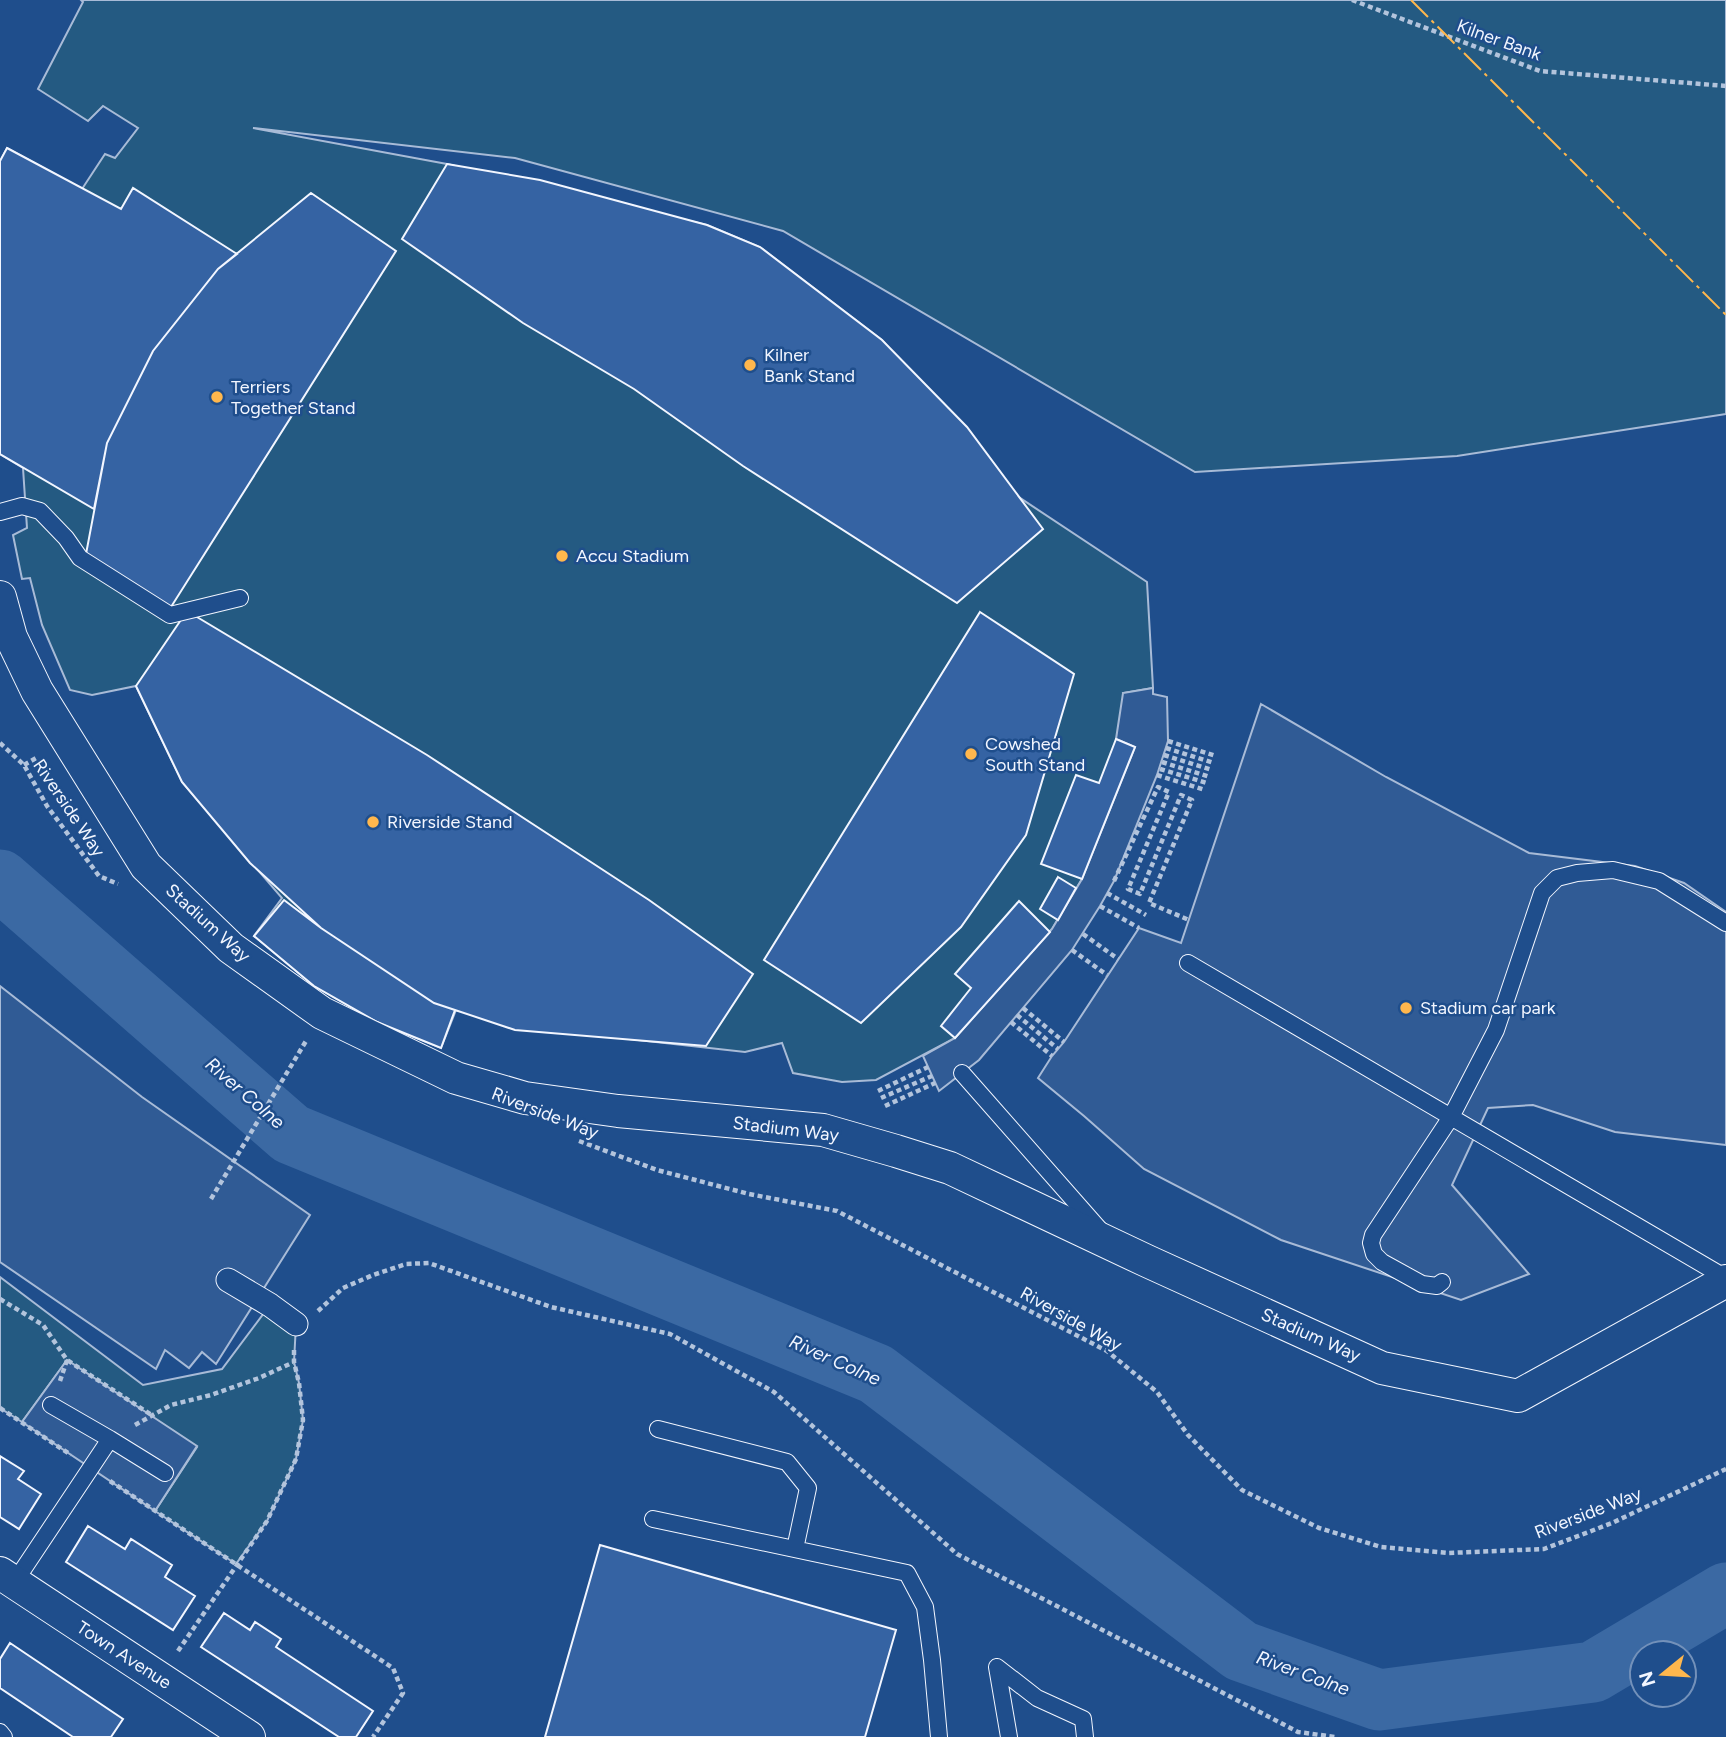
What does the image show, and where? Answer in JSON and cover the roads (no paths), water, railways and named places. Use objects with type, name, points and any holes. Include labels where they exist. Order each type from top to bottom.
[{"type":"street","name":"Stadium Way","points":[[0,597],[6,639],[146,866],[231,948],[322,1013],[456,1078],[525,1098],[618,1111],[823,1130],[897,1151],[950,1168],[1382,1368],[1518,1396],[1726,1280]]},
{"type":"street","points":[[228,1280],[296,1324]]},
{"type":"street","name":"Town Avenue","points":[[5,1586],[159,1678],[249,1737]]},
{"type":"lane","points":[[0,512],[22,506],[40,511],[66,538],[80,558],[170,615],[240,597]]},
{"type":"lane","points":[[1442,1282],[1437,1286],[1422,1284],[1392,1268],[1374,1254],[1371,1242],[1451,1117],[1496,1030],[1542,893],[1557,878],[1577,873],[1613,870],[1659,881],[1726,923]]},
{"type":"lane","points":[[1188,963],[1726,1280]]},
{"type":"lane","points":[[962,1073],[1115,1246]]},
{"type":"lane","points":[[51,1405],[165,1473]]},
{"type":"lane","points":[[658,1429],[787,1462],[808,1488],[795,1549]]},
{"type":"lane","points":[[5,1586],[110,1439]]},
{"type":"lane","points":[[653,1519],[907,1573],[925,1607],[939,1737]]},
{"type":"lane","points":[[1009,1737],[997,1667],[1037,1698],[1083,1719],[1085,1737]]},
{"type":"lane","points":[[0,1732],[4,1737]]},
{"type":"waterway","name":"River Colne","points":[[0,880],[291,1134],[876,1374],[1241,1651],[1379,1700],[1593,1672],[1726,1593]]},
{"type":"place","name":"Kilner Bank Stand","points":[[750,365]]},
{"type":"place","name":"Terriers Together Stand","points":[[217,397]]},
{"type":"place","name":"Accu Stadium","points":[[562,556]]},
{"type":"place","name":"Cowshed South Stand","points":[[971,754]]},
{"type":"place","name":"Riverside Stand","points":[[373,822]]},
{"type":"place","name":"Stadium car park","points":[[1406,1008]]}]
